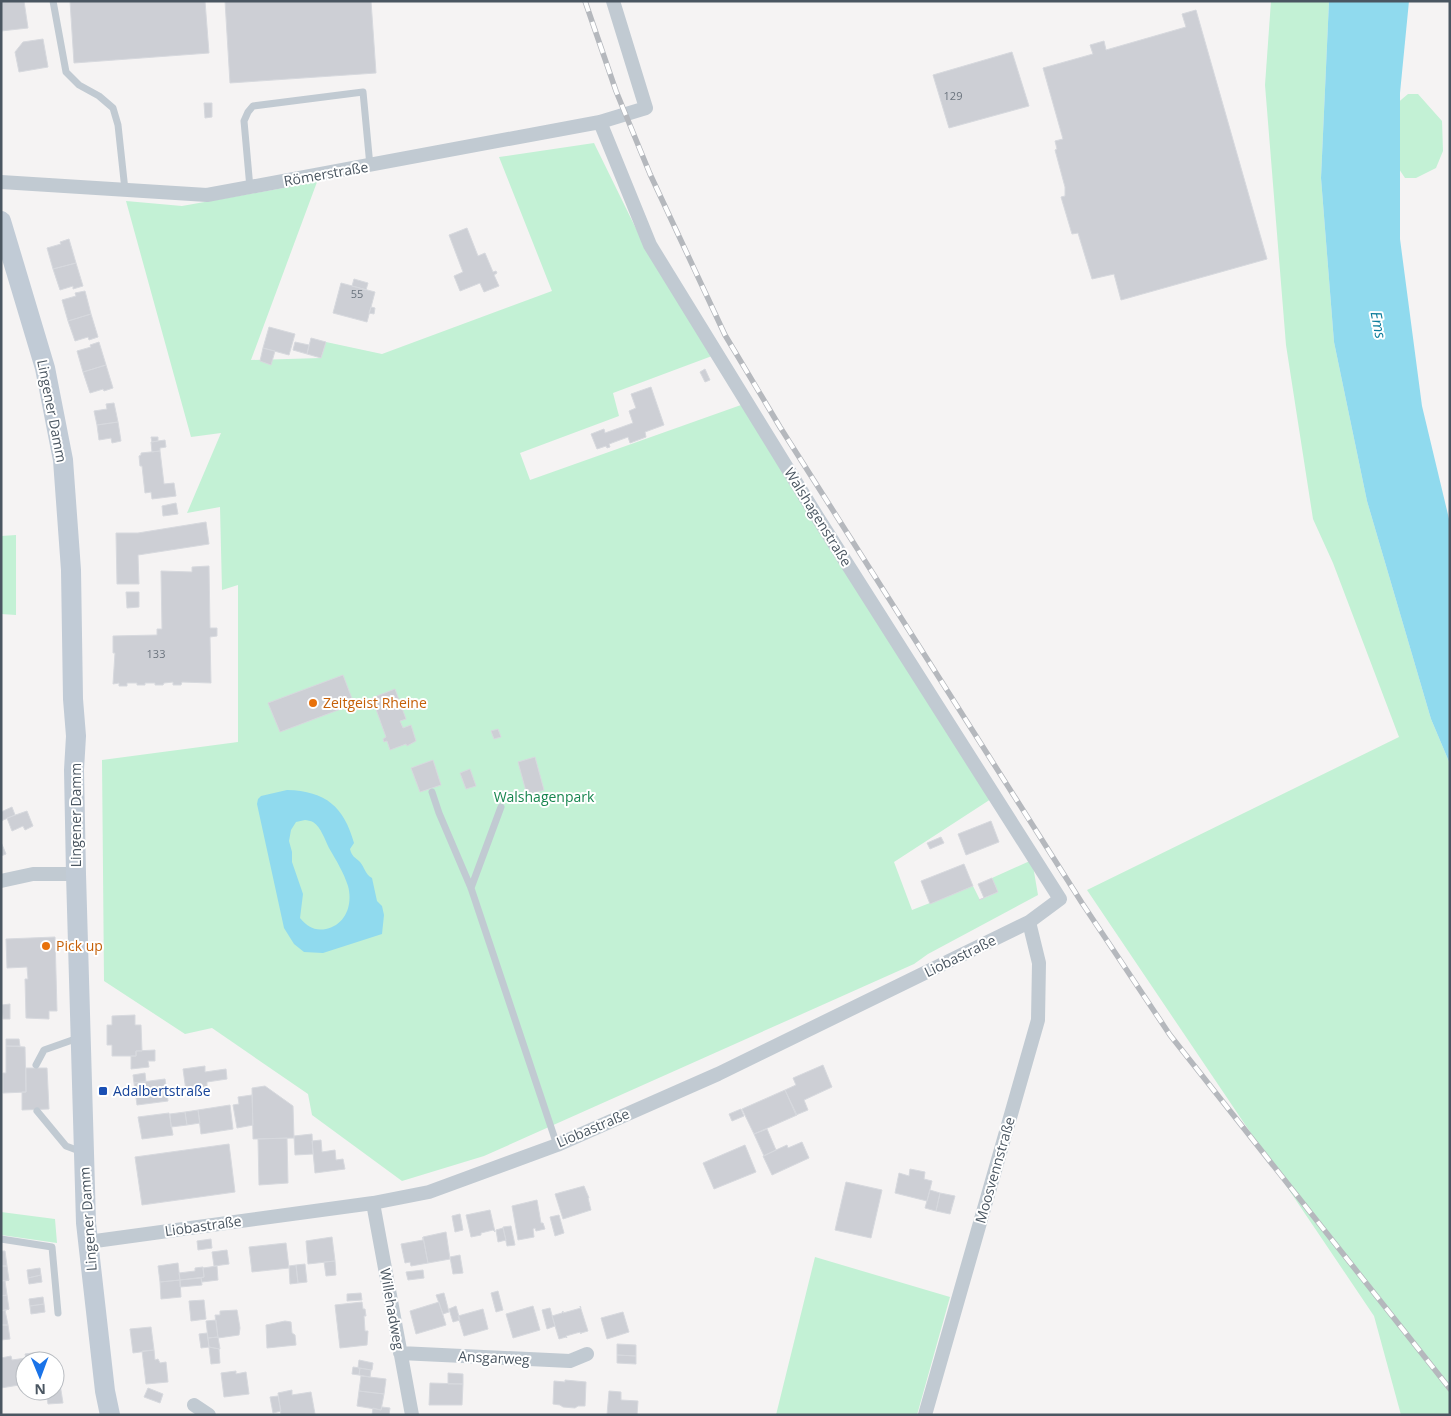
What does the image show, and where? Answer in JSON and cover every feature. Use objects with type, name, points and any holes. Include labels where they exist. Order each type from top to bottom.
[{"type":"main road","name":"Lingener Damm","points":[[1,221],[46,368],[63,460],[71,570],[73,699],[76,736],[74,770],[76,874],[86,1223],[105,1391],[110,1415]]},
{"type":"street","name":"Römerstraße","points":[[1,182],[207,196],[600,122],[646,108],[613,1]]},
{"type":"street","name":"Walshagenstraße","points":[[600,122],[650,245],[818,518],[1060,899]]},
{"type":"street","points":[[1,881],[33,874],[76,874]]},
{"type":"street","name":"Liobastraße","points":[[88,1242],[373,1203],[429,1192],[556,1145],[718,1074],[1029,922],[1060,899]]},
{"type":"street","name":"Moosvennstraße","points":[[924,1415],[1038,1020],[1039,963],[1029,922]]},
{"type":"street","name":"Willehadweg","points":[[373,1203],[412,1415]]},
{"type":"street","name":"Ansgarweg","points":[[400,1353],[570,1361],[587,1354]]},
{"type":"street","points":[[194,1405],[209,1415]]},
{"type":"lane","points":[[53,1],[66,72],[79,85],[99,96],[113,108],[118,125],[125,190]]},
{"type":"lane","points":[[250,188],[244,121],[253,106],[363,92],[370,166]]},
{"type":"lane","points":[[432,792],[471,888],[556,1145]]},
{"type":"lane","points":[[471,888],[501,807]]},
{"type":"lane","points":[[36,1065],[44,1050],[81,1037]]},
{"type":"lane","points":[[37,1111],[66,1146],[84,1152]]},
{"type":"lane","points":[[1,1239],[52,1246],[58,1313]]},
{"type":"green space","points":[[1271,1],[1329,1],[1321,178],[1334,342],[1367,501],[1431,719],[1450,764],[1450,1415],[1401,1415],[1374,1316],[1087,890],[1399,737],[1333,563],[1313,519],[1286,345],[1265,85]]},
{"type":"green space","points":[[1408,94],[1418,94],[1442,121],[1443,151],[1436,168],[1416,178],[1405,178],[1395,163],[1395,105]]},
{"type":"green space","name":"Walshagenpark","points":[[594,143],[646,249],[712,356],[613,393],[619,416],[520,453],[530,480],[741,405],[991,799],[894,862],[912,910],[973,886],[980,900],[998,892],[992,878],[1032,860],[1038,895],[928,954],[914,964],[484,1156],[402,1181],[312,1115],[308,1094],[212,1028],[185,1034],[104,981],[102,760],[238,742],[238,585],[222,590],[220,507],[187,513],[221,433],[191,437],[126,201],[182,206],[317,182],[251,360],[321,358],[326,342],[382,354],[552,291],[499,157]]},
{"type":"green space","points":[[16,535],[16,615],[1,614],[1,536]]},
{"type":"green space","points":[[1,1212],[55,1219],[57,1243],[1,1235]]},
{"type":"green space","points":[[815,1257],[950,1297],[917,1415],[776,1415]]},
{"type":"water","name":"Ems","points":[[1329,1],[1409,1],[1400,93],[1400,239],[1422,406],[1450,523],[1450,764],[1431,719],[1367,501],[1334,342],[1321,178]]},
{"type":"water","points":[[287,790],[301,791],[323,798],[339,811],[350,830],[354,843],[350,849],[352,854],[372,878],[377,901],[382,906],[384,915],[382,934],[323,953],[304,952],[294,944],[284,928],[257,804],[261,796]],"holes":[[[306,820],[313,822],[321,830],[348,886],[349,906],[346,913],[339,923],[326,929],[312,928],[300,918],[303,894],[292,862],[289,841],[291,830],[296,822]]]},
{"type":"building","points":[[1,1],[24,1],[28,28],[1,31]]},
{"type":"building","points":[[70,1],[205,1],[209,53],[74,63]]},
{"type":"building","points":[[225,1],[371,1],[376,73],[230,83]]},
{"type":"building","points":[[1196,10],[1267,259],[1121,300],[1114,274],[1092,279],[1078,233],[1072,234],[1061,197],[1065,196],[1065,187],[1055,150],[1057,149],[1055,141],[1063,139],[1043,68],[1093,54],[1090,45],[1104,41],[1106,50],[1186,27],[1182,14]]},
{"type":"building","points":[[43,39],[48,67],[19,72],[15,52],[23,42]]},
{"type":"building","points":[[1012,52],[1029,106],[949,128],[933,75]]},
{"type":"building","points":[[204,103],[212,103],[212,117],[205,118]]},
{"type":"building","points":[[467,228],[478,256],[485,253],[493,272],[496,271],[497,273],[494,275],[499,286],[484,292],[480,283],[460,291],[454,276],[463,272],[449,235]]},
{"type":"building","points":[[69,239],[76,263],[53,269],[47,248],[61,244],[60,242]]},
{"type":"building","points":[[76,263],[83,286],[73,289],[73,286],[60,290],[53,269]]},
{"type":"building","points":[[354,279],[368,283],[366,290],[352,286]]},
{"type":"building","points":[[341,283],[375,292],[367,322],[333,313]]},
{"type":"building","points":[[85,291],[91,314],[68,321],[62,300],[76,296],[75,293]]},
{"type":"building","points":[[371,307],[375,308],[374,314],[369,313]]},
{"type":"building","points":[[91,314],[98,337],[89,340],[88,337],[75,341],[68,321]]},
{"type":"building","points":[[269,327],[295,334],[289,355],[263,348]]},
{"type":"building","points":[[311,338],[326,342],[321,358],[307,354]]},
{"type":"building","points":[[99,342],[106,365],[83,372],[77,351],[91,347],[90,345]]},
{"type":"building","points":[[295,342],[309,345],[307,354],[293,350]]},
{"type":"building","points":[[263,348],[275,351],[271,365],[260,361]]},
{"type":"building","points":[[106,365],[113,388],[90,393],[83,372]]},
{"type":"building","points":[[705,369],[710,380],[705,382],[700,372]]},
{"type":"building","points":[[651,387],[664,425],[645,432],[646,437],[630,443],[628,437],[609,444],[610,447],[607,448],[606,446],[597,449],[591,434],[604,429],[605,433],[633,423],[629,411],[636,408],[631,394]]},
{"type":"building","points":[[114,403],[118,422],[97,425],[94,411],[107,409],[106,404]]},
{"type":"building","points":[[118,422],[121,441],[112,443],[111,438],[99,440],[97,425]]},
{"type":"building","points":[[151,437],[158,437],[158,441],[152,442]]},
{"type":"building","points":[[165,440],[166,447],[160,448],[160,451],[152,452],[151,442]]},
{"type":"building","points":[[160,451],[164,484],[174,483],[176,496],[152,499],[151,492],[145,493],[139,456],[141,453]]},
{"type":"building","points":[[176,503],[178,514],[163,516],[162,506]]},
{"type":"building","points":[[206,522],[209,544],[138,555],[139,584],[117,584],[116,533],[138,533]]},
{"type":"building","points":[[209,566],[210,628],[217,628],[217,636],[210,637],[211,683],[182,682],[181,685],[173,685],[173,682],[164,683],[163,685],[145,683],[145,685],[137,685],[137,683],[127,683],[127,686],[119,686],[119,683],[113,684],[115,653],[113,653],[113,636],[157,635],[157,629],[162,629],[161,571],[192,572],[192,567]]},
{"type":"building","points":[[126,592],[139,592],[139,607],[127,608]]},
{"type":"building","points":[[343,675],[354,704],[280,732],[268,703]]},
{"type":"building","points":[[395,689],[406,719],[400,721],[403,728],[411,725],[416,741],[407,746],[406,744],[390,750],[387,741],[384,742],[383,739],[386,737],[372,698]]},
{"type":"building","points":[[498,729],[501,737],[494,739],[491,731]]},
{"type":"building","points":[[535,757],[544,790],[527,795],[518,762]]},
{"type":"building","points":[[433,760],[441,785],[420,792],[411,768]]},
{"type":"building","points":[[470,769],[476,786],[466,789],[460,773]]},
{"type":"building","points":[[12,807],[15,815],[1,821],[1,812]]},
{"type":"building","points":[[27,811],[33,826],[25,830],[23,826],[12,831],[7,818]]},
{"type":"building","points":[[991,821],[999,842],[966,855],[958,834]]},
{"type":"building","points":[[941,837],[944,843],[930,849],[927,843]]},
{"type":"building","points":[[1,842],[6,854],[1,856]]},
{"type":"building","points":[[964,864],[973,886],[930,904],[921,881]]},
{"type":"building","points":[[992,878],[998,892],[984,898],[978,884]]},
{"type":"building","points":[[55,937],[57,1011],[49,1011],[49,1019],[26,1018],[25,979],[28,979],[27,967],[7,968],[6,939]]},
{"type":"building","points":[[10,1004],[10,1019],[3,1019],[2,1005]]},
{"type":"building","points":[[135,1015],[135,1025],[141,1025],[142,1051],[136,1051],[136,1056],[112,1056],[112,1045],[107,1045],[107,1025],[112,1025],[112,1016]]},
{"type":"building","points":[[6,1039],[19,1039],[20,1046],[6,1046]]},
{"type":"building","points":[[6,1046],[25,1047],[26,1092],[3,1093],[3,1073],[6,1073]]},
{"type":"building","points":[[155,1050],[155,1061],[148,1061],[149,1067],[131,1069],[131,1056],[136,1056],[136,1051]]},
{"type":"building","points":[[823,1065],[832,1087],[804,1100],[808,1110],[796,1115],[785,1090],[796,1085],[793,1078]]},
{"type":"building","points":[[205,1066],[205,1072],[226,1069],[227,1079],[207,1082],[207,1088],[186,1091],[183,1069]]},
{"type":"building","points":[[26,1068],[47,1068],[49,1109],[22,1110],[22,1092],[26,1092]]},
{"type":"building","points":[[145,1073],[146,1082],[134,1083],[133,1075]]},
{"type":"building","points":[[165,1079],[168,1101],[137,1105],[134,1083]]},
{"type":"building","points":[[265,1086],[293,1106],[294,1138],[253,1139],[252,1088]]},
{"type":"building","points":[[785,1090],[797,1115],[754,1134],[742,1109]]},
{"type":"building","points":[[252,1095],[253,1125],[237,1128],[233,1105],[239,1104],[238,1097]]},
{"type":"building","points":[[230,1105],[233,1129],[201,1134],[198,1110]]},
{"type":"building","points":[[741,1109],[744,1116],[732,1121],[729,1114]]},
{"type":"building","points":[[198,1110],[200,1123],[187,1125],[185,1112]]},
{"type":"building","points":[[185,1112],[187,1125],[171,1127],[170,1114]]},
{"type":"building","points":[[169,1113],[173,1135],[142,1139],[138,1117]]},
{"type":"building","points":[[767,1129],[776,1150],[764,1156],[754,1134]]},
{"type":"building","points":[[312,1134],[313,1154],[295,1155],[294,1136]]},
{"type":"building","points":[[287,1138],[288,1183],[259,1185],[258,1139]]},
{"type":"building","points":[[321,1140],[322,1152],[335,1150],[336,1160],[343,1159],[345,1169],[315,1173],[312,1141]]},
{"type":"building","points":[[802,1142],[809,1158],[772,1175],[763,1156],[787,1145],[788,1148]]},
{"type":"building","points":[[229,1144],[235,1192],[142,1205],[135,1157]]},
{"type":"building","points":[[745,1145],[756,1172],[714,1189],[703,1163]]},
{"type":"building","points":[[910,1169],[925,1172],[924,1179],[932,1181],[927,1201],[895,1193],[899,1173],[909,1176]]},
{"type":"building","points":[[846,1182],[882,1190],[871,1238],[835,1230]]},
{"type":"building","points":[[584,1186],[591,1210],[563,1219],[555,1194]]},
{"type":"building","points":[[930,1190],[940,1193],[936,1211],[925,1208]]},
{"type":"building","points":[[940,1193],[955,1196],[950,1214],[936,1211]]},
{"type":"building","points":[[537,1200],[541,1223],[543,1223],[545,1229],[536,1231],[535,1228],[533,1229],[534,1237],[518,1240],[512,1206]]},
{"type":"building","points":[[490,1210],[495,1232],[493,1230],[471,1237],[466,1215]]},
{"type":"building","points":[[460,1214],[463,1230],[455,1232],[452,1216]]},
{"type":"building","points":[[559,1215],[564,1233],[555,1236],[550,1217]]},
{"type":"building","points":[[511,1226],[515,1245],[507,1246],[503,1227]]},
{"type":"building","points":[[503,1228],[506,1240],[498,1242],[496,1230]]},
{"type":"building","points":[[446,1232],[450,1259],[428,1263],[423,1237]]},
{"type":"building","points":[[332,1237],[335,1261],[308,1264],[306,1241]]},
{"type":"building","points":[[423,1237],[428,1263],[411,1266],[410,1262],[405,1263],[401,1244],[423,1240]]},
{"type":"building","points":[[211,1239],[212,1248],[198,1250],[197,1241]]},
{"type":"building","points":[[286,1243],[289,1268],[252,1272],[249,1247]]},
{"type":"building","points":[[227,1250],[229,1264],[214,1266],[212,1252]]},
{"type":"building","points":[[1,1251],[5,1251],[7,1266],[1,1266]]},
{"type":"building","points":[[460,1255],[463,1273],[453,1274],[450,1257]]},
{"type":"building","points":[[335,1261],[336,1275],[326,1276],[324,1262]]},
{"type":"building","points":[[178,1263],[180,1280],[160,1282],[158,1266]]},
{"type":"building","points":[[305,1264],[307,1282],[298,1283],[296,1265]]},
{"type":"building","points":[[296,1265],[298,1283],[290,1284],[289,1266]]},
{"type":"building","points":[[1,1266],[7,1266],[9,1280],[1,1281]]},
{"type":"building","points":[[217,1266],[218,1280],[202,1282],[201,1278],[204,1277],[203,1268]]},
{"type":"building","points":[[203,1267],[204,1277],[180,1280],[179,1273],[195,1271],[195,1268]]},
{"type":"building","points":[[40,1268],[41,1275],[28,1278],[27,1270]]},
{"type":"building","points":[[423,1270],[424,1278],[408,1280],[406,1272]]},
{"type":"building","points":[[41,1275],[42,1282],[29,1284],[28,1278]]},
{"type":"building","points":[[201,1278],[202,1285],[180,1287],[180,1280]]},
{"type":"building","points":[[9,1280],[5,1281],[7,1295],[1,1296],[1,1281]]},
{"type":"building","points":[[180,1280],[181,1297],[161,1299],[160,1282]]},
{"type":"building","points":[[498,1291],[503,1310],[496,1312],[491,1293]]},
{"type":"building","points":[[361,1293],[362,1300],[347,1301],[347,1294]]},
{"type":"building","points":[[444,1293],[449,1312],[443,1314],[436,1295]]},
{"type":"building","points":[[7,1295],[9,1309],[1,1311],[1,1296]]},
{"type":"building","points":[[43,1297],[44,1304],[30,1306],[29,1299]]},
{"type":"building","points":[[204,1300],[206,1319],[191,1321],[189,1301]]},
{"type":"building","points":[[362,1302],[366,1316],[364,1316],[365,1331],[368,1331],[367,1345],[340,1348],[335,1305]]},
{"type":"building","points":[[439,1302],[446,1325],[416,1334],[410,1311]]},
{"type":"building","points":[[44,1304],[45,1312],[31,1314],[30,1306]]},
{"type":"building","points":[[456,1306],[460,1320],[453,1322],[449,1309]]},
{"type":"building","points":[[533,1306],[540,1330],[513,1338],[506,1314]]},
{"type":"building","points":[[550,1308],[555,1326],[547,1329],[542,1310]]},
{"type":"building","points":[[581,1308],[588,1331],[559,1339],[552,1316],[563,1311],[563,1313]]},
{"type":"building","points":[[483,1309],[488,1329],[464,1336],[458,1316]]},
{"type":"building","points":[[5,1310],[8,1325],[1,1325],[1,1311]]},
{"type":"building","points":[[237,1310],[240,1328],[239,1335],[218,1338],[215,1315],[220,1315],[220,1311]]},
{"type":"building","points":[[623,1312],[629,1332],[607,1339],[601,1318]]},
{"type":"building","points":[[216,1320],[218,1337],[208,1338],[206,1321]]},
{"type":"building","points":[[285,1321],[291,1322],[296,1345],[267,1348],[266,1325]]},
{"type":"building","points":[[1,1325],[8,1325],[10,1339],[1,1340]]},
{"type":"building","points":[[151,1327],[154,1350],[133,1353],[130,1329]]},
{"type":"building","points":[[207,1333],[209,1347],[201,1348],[199,1334]]},
{"type":"building","points":[[218,1337],[220,1349],[209,1347],[208,1338]]},
{"type":"building","points":[[617,1344],[636,1345],[636,1356],[617,1355]]},
{"type":"building","points":[[209,1347],[219,1349],[220,1363],[211,1364]]},
{"type":"building","points":[[154,1350],[155,1360],[158,1359],[160,1363],[166,1362],[168,1382],[146,1384],[142,1351]]},
{"type":"building","points":[[617,1355],[636,1356],[636,1364],[617,1363]]},
{"type":"building","points":[[11,1356],[12,1360],[15,1360],[15,1386],[1,1388],[1,1358]]},
{"type":"building","points":[[359,1360],[373,1363],[372,1370],[358,1368]]},
{"type":"building","points":[[353,1367],[360,1368],[359,1375],[352,1374]]},
{"type":"building","points":[[360,1368],[371,1370],[370,1377],[359,1375]]},
{"type":"building","points":[[236,1371],[236,1374],[246,1372],[249,1394],[224,1397],[221,1373]]},
{"type":"building","points":[[448,1373],[463,1374],[463,1384],[448,1384]]},
{"type":"building","points":[[361,1376],[386,1379],[384,1394],[359,1391]]},
{"type":"building","points":[[565,1380],[586,1382],[585,1406],[575,1408],[553,1404],[554,1381],[565,1382]]},
{"type":"building","points":[[430,1383],[463,1384],[462,1405],[429,1405]]},
{"type":"building","points":[[148,1388],[163,1394],[160,1403],[144,1397]]},
{"type":"building","points":[[292,1390],[292,1395],[311,1392],[315,1414],[281,1415],[278,1393]]},
{"type":"building","points":[[359,1391],[384,1394],[381,1410],[357,1406]]},
{"type":"building","points":[[609,1391],[621,1392],[621,1400],[638,1401],[637,1415],[607,1415]]},
{"type":"building","points":[[278,1396],[281,1411],[273,1413],[270,1397]]},
{"type":"building","points":[[48,1401],[63,1401],[63,1403],[48,1404]]},
{"type":"building","points":[[382,1407],[390,1408],[389,1415],[372,1415],[373,1408],[381,1410]]},
{"type":"railway","points":[[585,1],[616,91],[650,174],[725,335],[780,427],[1082,903],[1170,1035],[1450,1389]]},
{"type":"place","name":"Zeitgeist Rheine","points":[[313,703]]},
{"type":"place","name":"Pick up","points":[[46,946]]},
{"type":"place","name":"Adalbertstraße","points":[[103,1091]]}]
